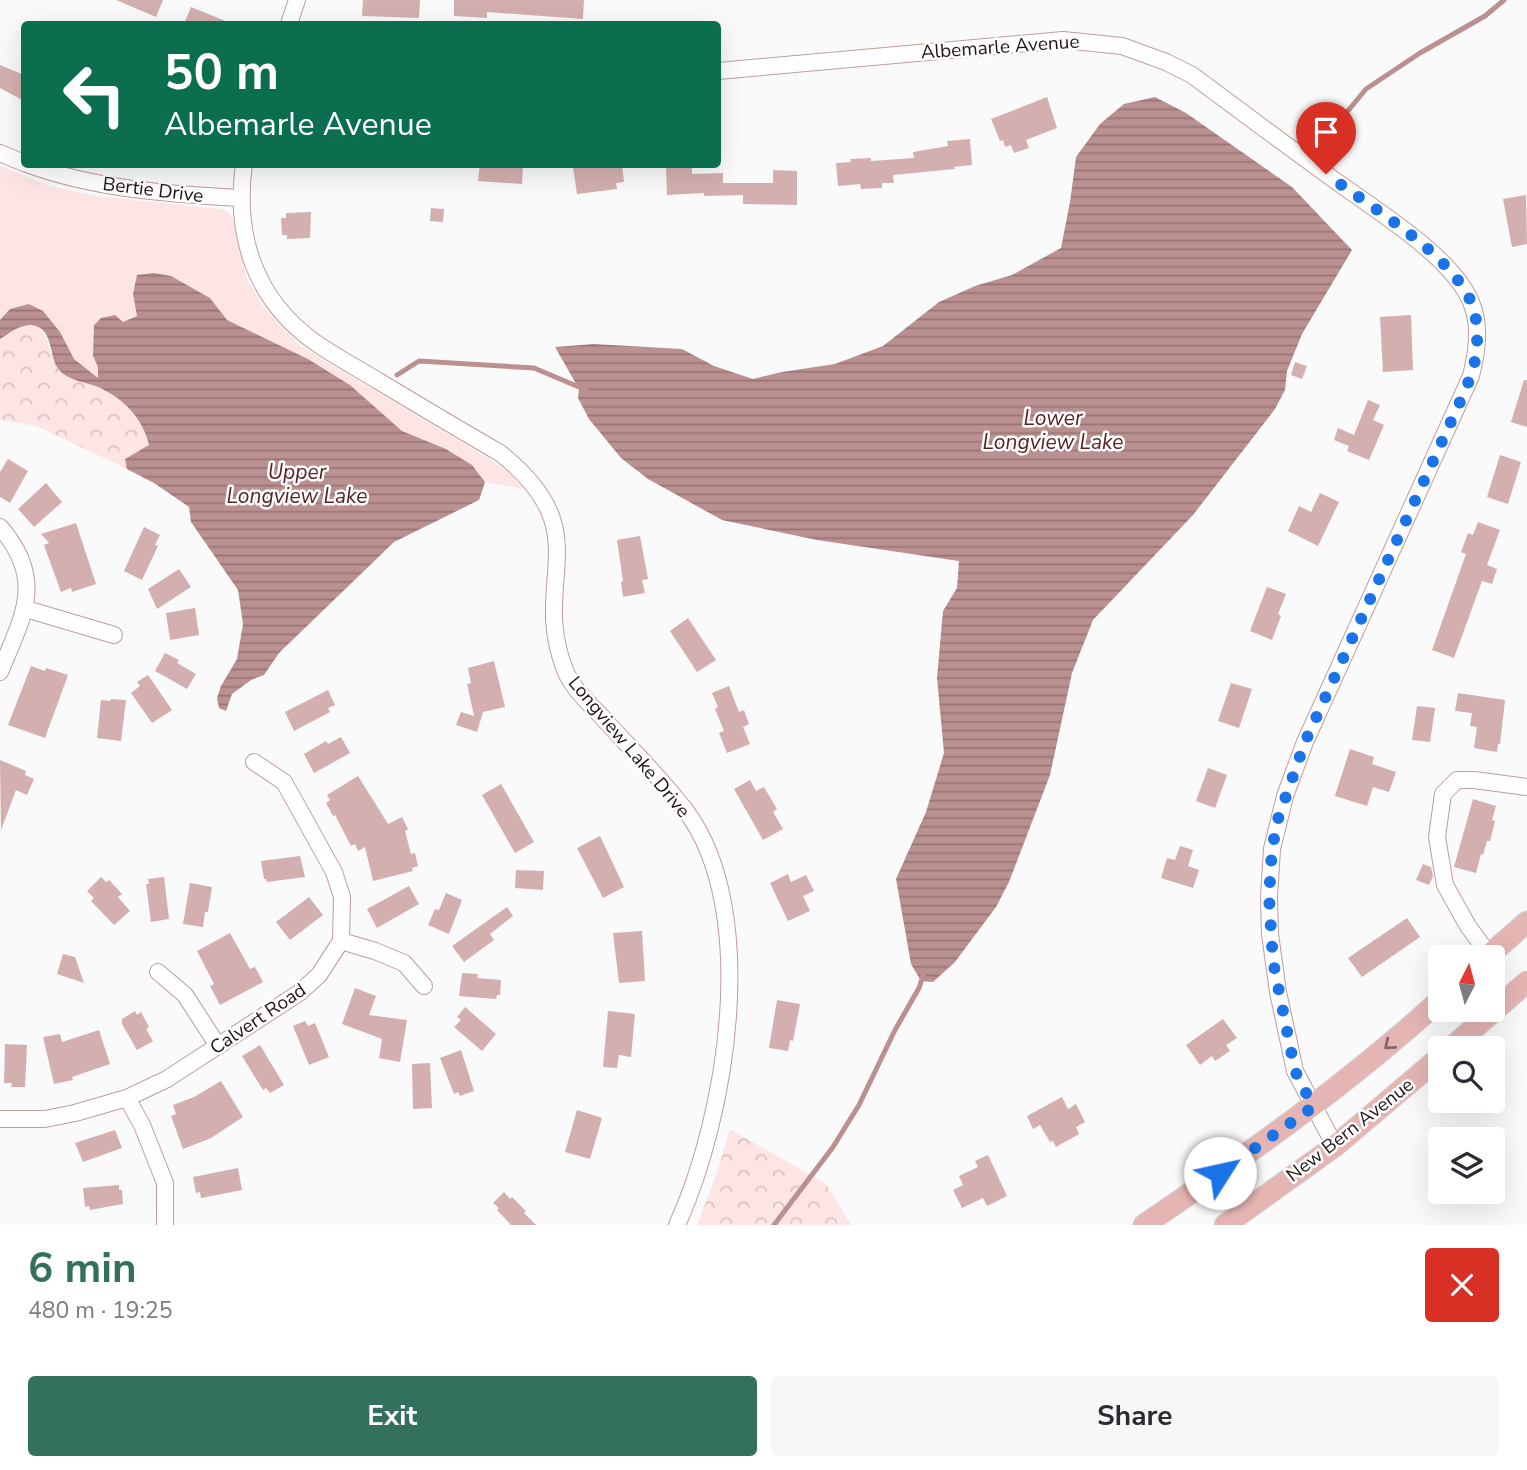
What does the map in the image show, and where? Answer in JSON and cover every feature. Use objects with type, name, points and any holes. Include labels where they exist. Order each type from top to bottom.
[{"type":"main road","points":[[1501,945],[1527,922]]},
{"type":"main road","points":[[1465,1036],[1527,982]]},
{"type":"main road","points":[[1144,1225],[1313,1107],[1428,1011]]},
{"type":"main road","name":"New Bern Avenue","points":[[1225,1225],[1335,1146],[1428,1067]]},
{"type":"street","points":[[290,21],[296,0]]},
{"type":"street","name":"Albemarle Avenue","points":[[721,71],[1063,40],[1096,42],[1132,49],[1192,75],[1394,223],[1439,259],[1471,302],[1477,340],[1471,376],[1305,742],[1278,819],[1272,849],[1269,897],[1273,961],[1295,1071],[1335,1146]]},
{"type":"street","name":"Bertie Drive","points":[[0,153],[21,162]]},
{"type":"street","name":"Bertie Drive","points":[[37,168],[57,175],[119,187],[240,198]]},
{"type":"street","name":"Longview Lake Drive","points":[[244,168],[240,198],[242,224],[254,267],[263,286],[286,317],[318,344],[500,453],[536,488],[551,513],[558,540],[555,637],[566,673],[582,695],[687,813],[709,851],[727,935],[730,997],[728,1032],[712,1122],[677,1225]]},
{"type":"street","points":[[0,527],[12,540],[25,570],[27,587],[26,609],[0,672]]},
{"type":"street","points":[[26,609],[114,635]]},
{"type":"street","points":[[254,762],[284,782],[334,872],[342,897],[341,941],[404,963],[424,986]]},
{"type":"street","points":[[1481,945],[1445,885],[1437,837],[1443,794],[1457,780],[1474,779],[1527,787]]},
{"type":"street","name":"Calvert Road","points":[[0,1119],[45,1119],[75,1113],[127,1098],[167,1079],[299,993],[319,975],[341,941]]},
{"type":"street","points":[[158,972],[185,995],[218,1046]]},
{"type":"street","points":[[127,1098],[142,1125],[164,1183],[165,1225]]},
{"type":"green space","points":[[0,166],[49,186],[96,196],[221,209],[229,213],[233,219],[247,279],[265,309],[299,345],[491,460],[524,489],[485,482],[472,465],[446,449],[402,431],[350,385],[308,359],[227,320],[210,298],[133,294],[138,316],[123,322],[93,356],[98,367],[98,378],[74,359],[60,332],[10,309],[0,320]]},
{"type":"green space","points":[[32,325],[44,333],[52,355],[61,366],[76,378],[101,387],[113,395],[138,421],[149,445],[125,459],[127,469],[37,426],[0,420],[0,339],[23,326]]},
{"type":"green space","points":[[730,1129],[826,1184],[851,1225],[697,1225]]},
{"type":"water","name":"Lower Longview Lake","points":[[1155,97],[1186,113],[1292,187],[1352,250],[1302,334],[1287,371],[1285,390],[1275,409],[1193,515],[1093,620],[1072,673],[1050,775],[1009,882],[996,907],[955,962],[933,982],[921,981],[911,964],[896,879],[926,812],[944,753],[937,678],[943,611],[957,588],[959,561],[817,540],[722,520],[648,479],[621,458],[589,419],[578,398],[579,389],[555,347],[594,344],[682,349],[714,366],[753,379],[835,364],[883,346],[939,302],[975,286],[1012,275],[1061,248],[1076,157],[1100,124],[1124,104]]},
{"type":"water","name":"Upper Longview Lake","points":[[154,273],[171,276],[210,298],[227,320],[308,359],[350,385],[402,431],[446,449],[472,465],[485,482],[479,500],[394,542],[279,653],[264,675],[251,680],[232,694],[226,711],[219,708],[217,698],[237,659],[243,624],[238,590],[191,522],[189,507],[154,483],[127,469],[125,459],[149,445],[139,421],[128,407],[114,396],[61,372],[55,362],[48,337],[40,328],[25,326],[0,339],[0,320],[10,309],[29,304],[43,311],[60,332],[74,359],[98,378],[98,367],[93,356],[94,325],[101,318],[115,315],[123,322],[137,316],[133,294],[137,275]]},
{"type":"building","points":[[116,0],[163,0],[156,17]]},
{"type":"building","points":[[363,0],[420,0],[419,18],[362,16]]},
{"type":"building","points":[[454,0],[584,0],[583,19],[487,12],[487,18],[454,16]]},
{"type":"building","points":[[191,7],[226,21],[185,21]]},
{"type":"building","points":[[0,65],[21,74],[21,99],[0,88]]},
{"type":"building","points":[[1047,97],[1057,128],[1026,140],[1029,148],[1014,153],[1011,145],[1005,147],[991,119]]},
{"type":"building","points":[[970,139],[972,165],[893,175],[894,183],[882,183],[882,188],[861,189],[860,184],[838,186],[836,163],[851,162],[850,159],[871,158],[871,161],[914,158],[913,152],[948,146],[947,141]]},
{"type":"building","points":[[480,168],[523,168],[522,184],[478,181]]},
{"type":"building","points":[[573,168],[622,168],[624,182],[616,183],[617,189],[577,194]]},
{"type":"building","points":[[666,168],[692,168],[692,174],[723,173],[723,183],[773,183],[773,170],[797,171],[797,205],[743,204],[743,195],[667,195]]},
{"type":"building","points":[[1526,195],[1527,244],[1512,247],[1503,199]]},
{"type":"building","points":[[431,208],[444,209],[443,222],[430,221]]},
{"type":"building","points":[[311,212],[310,238],[287,239],[287,235],[282,235],[281,218],[286,218],[286,213]]},
{"type":"building","points":[[1411,315],[1413,370],[1383,372],[1380,317]]},
{"type":"building","points":[[1295,362],[1307,366],[1302,379],[1291,375]]},
{"type":"building","points":[[1524,380],[1527,380],[1527,427],[1511,422]]},
{"type":"building","points":[[1368,400],[1380,405],[1373,420],[1384,425],[1369,460],[1347,451],[1349,446],[1334,440],[1338,428],[1354,435]]},
{"type":"building","points":[[1500,455],[1521,462],[1508,504],[1487,497]]},
{"type":"building","points":[[8,459],[28,471],[10,503],[0,497],[0,472]]},
{"type":"building","points":[[46,483],[62,502],[34,527],[18,509]]},
{"type":"building","points":[[1320,493],[1339,502],[1318,546],[1288,531],[1299,506],[1311,512]]},
{"type":"building","points":[[1478,522],[1500,530],[1487,565],[1497,569],[1492,584],[1482,581],[1454,658],[1432,650],[1466,554],[1461,552],[1468,533],[1473,535]]},
{"type":"building","points":[[76,523],[96,584],[72,592],[71,588],[61,592],[44,545],[49,543],[41,534]]},
{"type":"building","points":[[144,527],[160,535],[155,545],[158,546],[142,580],[124,571]]},
{"type":"building","points":[[640,536],[648,579],[642,580],[645,593],[623,597],[617,540]]},
{"type":"building","points":[[179,569],[191,587],[157,609],[148,589]]},
{"type":"building","points":[[1267,587],[1286,594],[1272,640],[1250,631]]},
{"type":"building","points":[[195,608],[199,635],[170,640],[166,613]]},
{"type":"building","points":[[688,618],[716,660],[697,672],[670,631]]},
{"type":"building","points":[[165,653],[196,674],[187,689],[155,671]]},
{"type":"building","points":[[494,661],[505,707],[483,712],[477,732],[456,725],[461,712],[474,716],[467,684],[471,683],[468,668]]},
{"type":"building","points":[[31,666],[68,675],[45,738],[8,725]]},
{"type":"building","points":[[148,675],[172,710],[152,723],[131,693],[140,686],[137,682]]},
{"type":"building","points":[[1231,683],[1252,689],[1239,728],[1218,721]]},
{"type":"building","points":[[729,686],[739,712],[744,710],[749,724],[743,727],[750,744],[727,753],[719,733],[724,731],[712,693]]},
{"type":"building","points":[[328,690],[335,705],[328,708],[330,712],[294,731],[285,712]]},
{"type":"building","points":[[1458,693],[1505,700],[1497,752],[1474,748],[1477,727],[1470,726],[1472,713],[1455,711]]},
{"type":"building","points":[[101,700],[126,700],[121,741],[97,738]]},
{"type":"building","points":[[1417,706],[1435,708],[1430,742],[1412,740]]},
{"type":"building","points":[[341,737],[350,753],[314,773],[304,754],[326,741],[328,744]]},
{"type":"building","points":[[1350,749],[1374,757],[1372,764],[1396,772],[1389,792],[1373,787],[1367,806],[1335,796]]},
{"type":"building","points":[[0,760],[26,771],[25,775],[34,779],[27,795],[16,790],[1,830]]},
{"type":"building","points":[[1208,768],[1227,775],[1215,808],[1196,801]]},
{"type":"building","points":[[358,776],[388,824],[402,817],[408,829],[405,831],[411,854],[415,853],[418,866],[412,868],[413,871],[373,881],[365,847],[358,851],[355,844],[351,846],[335,815],[333,816],[326,803],[330,800],[327,795]]},
{"type":"building","points":[[750,780],[756,791],[764,787],[777,809],[773,812],[783,829],[763,840],[734,789]]},
{"type":"building","points":[[501,784],[534,842],[515,853],[482,795]]},
{"type":"building","points":[[1473,799],[1496,806],[1490,841],[1487,841],[1483,855],[1481,854],[1476,873],[1454,867]]},
{"type":"building","points":[[600,836],[624,887],[603,898],[577,848]]},
{"type":"building","points":[[1180,846],[1193,850],[1188,866],[1199,870],[1193,888],[1161,878],[1167,858],[1175,860]]},
{"type":"building","points":[[300,856],[305,877],[267,882],[264,879],[261,861]]},
{"type":"building","points":[[1423,864],[1431,867],[1433,876],[1429,885],[1416,880]]},
{"type":"building","points":[[516,870],[544,871],[543,890],[515,888]]},
{"type":"building","points":[[788,874],[791,882],[806,875],[814,891],[803,896],[810,911],[788,921],[770,883]]},
{"type":"building","points":[[101,877],[106,882],[109,880],[122,894],[118,897],[130,911],[114,925],[91,901],[94,898],[87,891]]},
{"type":"building","points":[[164,877],[169,919],[151,922],[146,884],[149,884],[148,879]]},
{"type":"building","points":[[190,883],[212,887],[203,927],[183,924]]},
{"type":"building","points":[[409,886],[419,904],[377,928],[367,909]]},
{"type":"building","points":[[446,893],[462,900],[449,934],[428,925],[435,909],[439,910]]},
{"type":"building","points":[[309,897],[323,915],[290,940],[276,922]]},
{"type":"building","points":[[507,907],[513,916],[490,934],[494,940],[464,962],[452,946]]},
{"type":"building","points":[[1407,918],[1420,937],[1362,977],[1348,958]]},
{"type":"building","points":[[642,931],[645,981],[619,983],[613,933]]},
{"type":"building","points":[[230,933],[250,969],[255,967],[263,982],[220,1005],[210,986],[214,984],[197,951]]},
{"type":"building","points":[[63,954],[75,957],[84,983],[57,974]]},
{"type":"building","points":[[462,973],[478,974],[477,978],[501,980],[500,995],[497,995],[496,999],[459,996]]},
{"type":"building","points":[[355,988],[376,996],[369,1015],[407,1020],[400,1062],[379,1058],[382,1039],[342,1024]]},
{"type":"building","points":[[777,1000],[800,1004],[793,1041],[790,1040],[788,1051],[769,1048]]},
{"type":"building","points":[[465,1007],[496,1034],[482,1051],[454,1027],[461,1020],[457,1017]]},
{"type":"building","points":[[135,1011],[137,1015],[141,1012],[153,1041],[137,1050],[122,1024],[122,1019]]},
{"type":"building","points":[[608,1011],[635,1014],[631,1057],[619,1055],[617,1068],[603,1067]]},
{"type":"building","points":[[1223,1019],[1237,1038],[1226,1045],[1230,1051],[1215,1061],[1212,1056],[1200,1065],[1186,1045]]},
{"type":"building","points":[[305,1021],[308,1026],[315,1023],[329,1057],[309,1065],[293,1026]]},
{"type":"building","points":[[99,1030],[110,1064],[72,1077],[73,1080],[54,1084],[43,1037],[60,1034],[62,1042]]},
{"type":"building","points":[[5,1044],[27,1045],[25,1087],[11,1087],[12,1083],[4,1083]]},
{"type":"building","points":[[260,1045],[284,1085],[270,1093],[266,1088],[263,1090],[242,1056]]},
{"type":"building","points":[[461,1050],[474,1091],[460,1096],[458,1092],[454,1094],[440,1058]]},
{"type":"building","points":[[430,1063],[432,1108],[413,1109],[412,1064]]},
{"type":"building","points":[[221,1081],[243,1117],[211,1138],[183,1149],[171,1116],[176,1114],[173,1105],[194,1097]]},
{"type":"building","points":[[1062,1097],[1068,1109],[1076,1104],[1085,1122],[1076,1127],[1079,1134],[1056,1147],[1040,1125],[1033,1129],[1027,1116]]},
{"type":"building","points":[[577,1110],[602,1118],[590,1159],[565,1152]]},
{"type":"building","points":[[115,1130],[122,1148],[83,1162],[75,1143]]},
{"type":"building","points":[[988,1155],[1007,1196],[987,1206],[983,1198],[962,1208],[953,1190],[963,1185],[959,1176],[978,1167],[975,1161]]},
{"type":"building","points":[[238,1168],[242,1190],[201,1198],[200,1192],[196,1193],[193,1177]]},
{"type":"building","points":[[119,1185],[123,1204],[90,1210],[89,1206],[85,1207],[83,1188]]},
{"type":"building","points":[[504,1192],[526,1211],[524,1213],[536,1225],[511,1225],[493,1203]]},
{"type":"waterway","points":[[1342,118],[1366,89],[1420,53],[1485,16],[1504,0]]},
{"type":"waterway","points":[[397,375],[419,361],[534,368],[586,390]]},
{"type":"waterway","points":[[774,1225],[833,1147],[859,1105],[923,976]]},
{"type":"route","points":[[1220,1173],[1313,1107],[1295,1071],[1273,961],[1269,897],[1272,849],[1278,819],[1305,742],[1449,426],[1471,376],[1476,357],[1476,322],[1471,302],[1456,279],[1439,259],[1326,174]]}]
